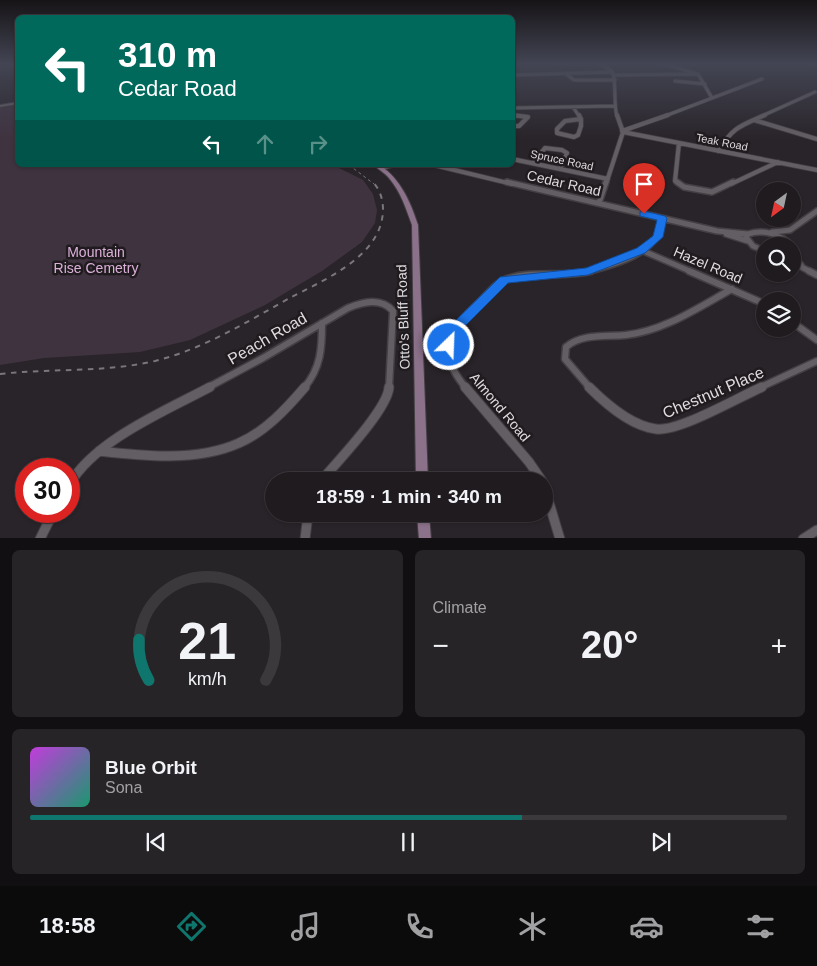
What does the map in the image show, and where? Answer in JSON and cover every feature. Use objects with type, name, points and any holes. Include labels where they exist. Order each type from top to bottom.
[{"type":"main road","name":"Otto's Bluff Road","points":[[380,167],[389,174],[402,190],[407,199],[414,225],[422,472]]},
{"type":"main road","points":[[424,522],[425,538]]},
{"type":"street","points":[[599,203],[622,131],[614,106],[615,89]]},
{"type":"street","points":[[708,89],[712,98]]},
{"type":"street","points":[[622,131],[735,89]]},
{"type":"street","points":[[718,150],[732,130],[815,92]]},
{"type":"street","points":[[807,96],[812,98]]},
{"type":"street","points":[[0,104],[15,102]]},
{"type":"street","points":[[515,108],[614,106]]},
{"type":"street","points":[[573,107],[581,119],[582,127],[576,136],[565,136],[556,132],[565,121],[581,119]]},
{"type":"street","points":[[515,115],[528,117],[519,126],[515,126]]},
{"type":"street","points":[[754,120],[817,139]]},
{"type":"street","name":"Teak Road","points":[[622,131],[817,170]]},
{"type":"street","points":[[679,143],[676,181],[684,187],[705,192],[718,191],[778,162]]},
{"type":"street","points":[[533,163],[545,148],[562,150],[567,153],[560,169]]},
{"type":"street","name":"Spruce Road","points":[[515,160],[608,179]]},
{"type":"street","name":"Cedar Road","points":[[443,167],[717,230],[748,234],[760,231],[770,233],[790,230]]},
{"type":"street","points":[[464,172],[468,167]]},
{"type":"street","points":[[786,237],[790,230],[816,213]]},
{"type":"street","name":"Almond Road","points":[[536,472],[454,373],[449,356],[452,332],[504,280],[588,272],[641,250],[658,237],[662,218]]},
{"type":"street","name":"Cedar Road","points":[[717,230],[756,246]]},
{"type":"street","points":[[770,233],[779,237]]},
{"type":"street","points":[[748,234],[746,237],[748,241]]},
{"type":"street","name":"Hazel Road","points":[[641,250],[756,300]]},
{"type":"street","points":[[801,264],[805,268]]},
{"type":"street","points":[[801,266],[817,275]]},
{"type":"street","name":"Chestnut Place","points":[[732,289],[647,331],[621,336],[574,340],[566,347],[565,359],[576,372],[619,412],[634,422],[654,429],[670,428],[681,424],[817,361]]},
{"type":"street","points":[[322,323],[348,308],[368,301],[385,304],[394,311],[389,394],[378,412],[328,472]]},
{"type":"street","name":"Peach Road","points":[[99,451],[134,454],[187,453],[228,448],[241,442],[275,416],[314,375],[318,367],[322,348],[322,323]]},
{"type":"street","name":"Peach Road","points":[[80,468],[99,451],[148,419],[222,381],[322,323]]},
{"type":"street","points":[[801,328],[817,340]]},
{"type":"street","points":[[553,515],[560,538]]},
{"type":"street","points":[[305,538],[307,522]]},
{"type":"street","points":[[40,538],[48,523]]},
{"type":"street","points":[[803,538],[817,530]]},
{"type":"green space","name":"Mountain Rise Cemetry","points":[[15,105],[15,167],[337,167],[363,180],[373,194],[377,210],[375,223],[362,242],[322,271],[265,305],[190,340],[140,352],[44,358],[0,365],[0,108]]},
{"type":"railway","points":[[352,167],[374,184]]},
{"type":"railway","points":[[0,374],[136,365],[190,350],[223,334],[333,275],[362,254],[373,241],[380,227],[383,210],[381,195],[373,182]]},
{"type":"route","points":[[449,345],[452,332],[456,327],[500,282],[508,278],[588,272],[641,250],[653,242],[660,232],[662,218],[644,214]]}]
